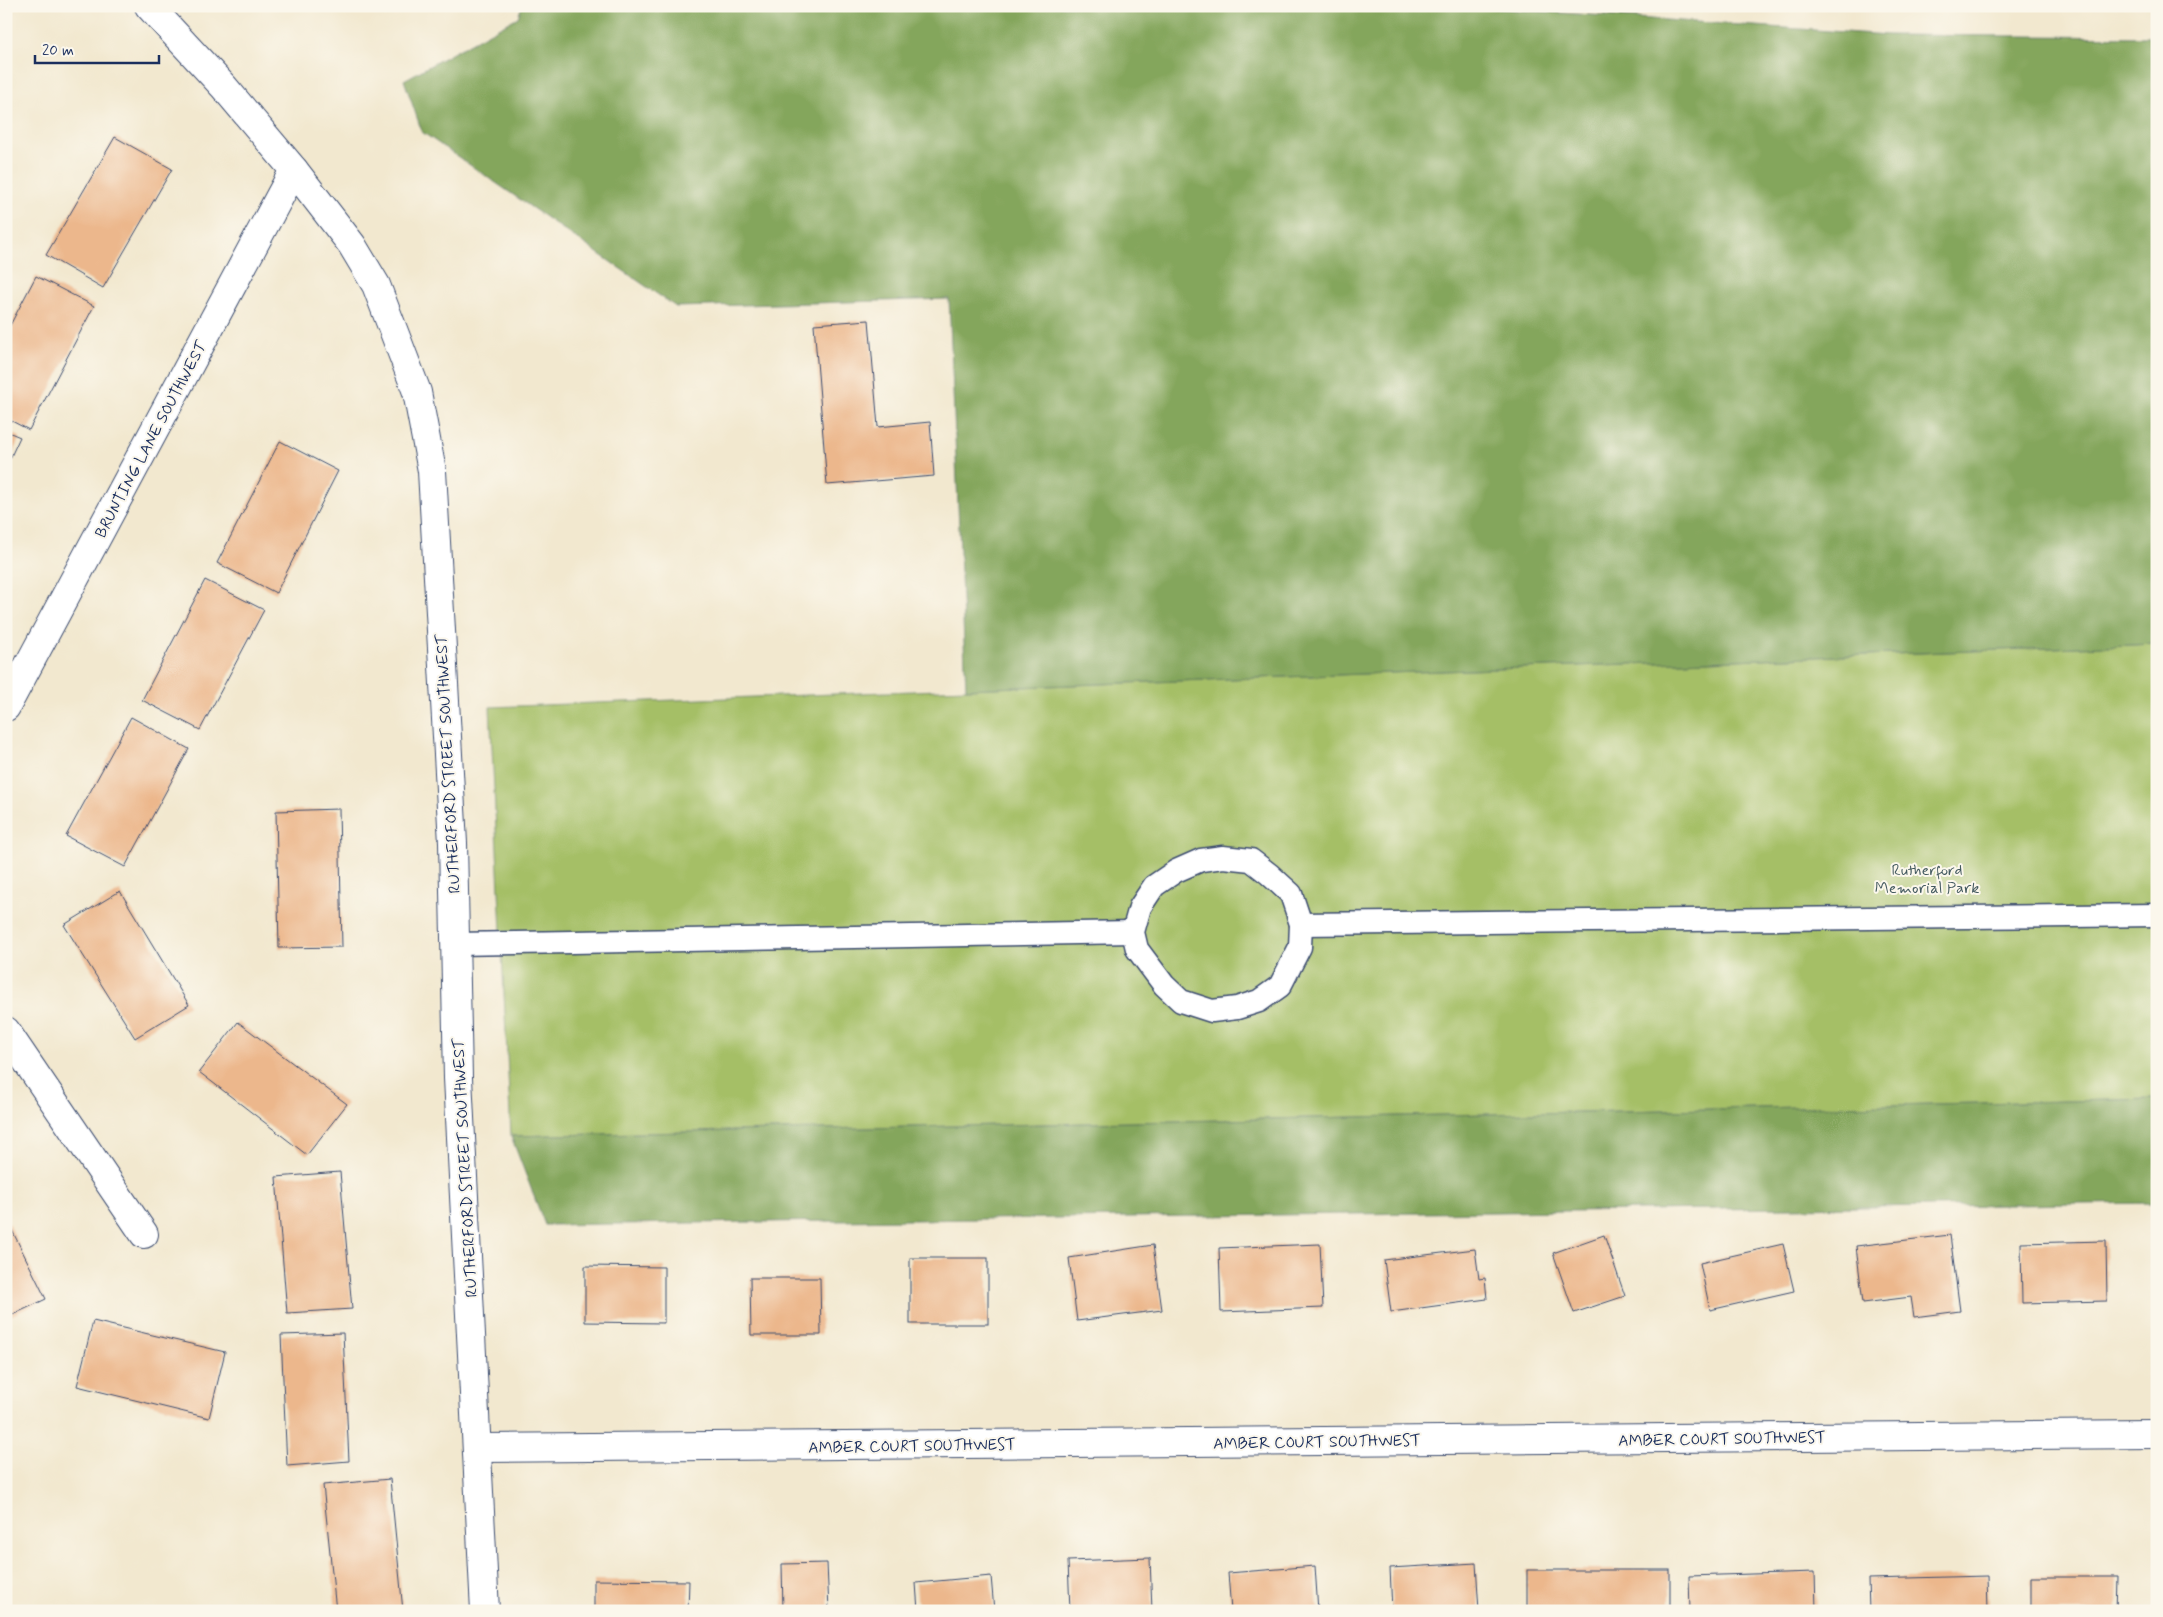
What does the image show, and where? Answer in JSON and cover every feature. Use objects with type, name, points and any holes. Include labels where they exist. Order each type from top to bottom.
[{"type":"street","name":"RUTHERFORD STREET SOUTHWEST","points":[[149,6],[224,88],[294,170],[352,245],[376,285],[417,392],[432,471],[452,842],[459,1088],[485,1611]]},
{"type":"street","name":"BRUNTING LANE SOUTHWEST","points":[[6,707],[294,170]]},
{"type":"street","points":[[6,1031],[144,1234]]},
{"type":"street","name":"AMBER COURT SOUTHWEST","points":[[477,1448],[2157,1434]]},
{"type":"lane","points":[[1223,857],[1251,860],[1291,894],[1300,924],[1300,947],[1280,986],[1259,1000],[1237,1008],[1212,1011],[1181,1001],[1164,985],[1137,949],[1133,932],[1140,907],[1154,886],[1176,871],[1201,860],[1223,857]]},
{"type":"lane","points":[[1300,924],[2157,915]]},
{"type":"lane","points":[[455,944],[1133,932]]},
{"type":"green space","points":[[522,6],[1458,6],[1889,35],[2157,37],[2157,644],[966,689],[949,299],[676,307],[422,132],[404,80],[518,17]]},
{"type":"green space","name":"Rutherford Memorial Park","points":[[2157,644],[2157,1099],[511,1136],[490,707]]},
{"type":"green space","points":[[2157,1099],[2157,1203],[545,1225],[511,1136]]},
{"type":"building","points":[[115,137],[172,169],[103,288],[46,255]]},
{"type":"building","points":[[36,276],[94,306],[29,430],[6,418],[6,333]]},
{"type":"building","points":[[869,320],[878,427],[930,422],[934,476],[827,485],[814,324]]},
{"type":"building","points":[[6,431],[20,437],[6,467]]},
{"type":"building","points":[[280,441],[338,471],[276,593],[217,563]]},
{"type":"building","points":[[205,580],[264,610],[200,730],[142,700]]},
{"type":"building","points":[[131,717],[189,749],[125,867],[66,836]]},
{"type":"building","points":[[339,809],[342,947],[279,948],[276,811]]},
{"type":"building","points":[[120,891],[189,1005],[135,1038],[64,925]]},
{"type":"building","points":[[238,1022],[347,1104],[307,1155],[199,1072]]},
{"type":"building","points":[[340,1172],[352,1309],[287,1313],[276,1177]]},
{"type":"building","points":[[6,1218],[46,1299],[6,1318]]},
{"type":"building","points":[[1604,1235],[1625,1296],[1574,1313],[1553,1253]]},
{"type":"building","points":[[1950,1235],[1960,1311],[1914,1317],[1911,1297],[1863,1303],[1856,1246]]},
{"type":"building","points":[[2106,1241],[2107,1301],[2022,1303],[2021,1243]]},
{"type":"building","points":[[1320,1244],[1323,1308],[1221,1312],[1219,1248]]},
{"type":"building","points":[[1783,1244],[1794,1291],[1710,1310],[1700,1263]]},
{"type":"building","points":[[1153,1245],[1162,1310],[1077,1321],[1069,1258]]},
{"type":"building","points":[[1475,1249],[1479,1279],[1485,1278],[1487,1299],[1391,1312],[1384,1260]]},
{"type":"building","points":[[910,1258],[988,1258],[988,1324],[910,1324]]},
{"type":"building","points":[[585,1266],[664,1267],[664,1323],[585,1322]]},
{"type":"building","points":[[750,1278],[820,1278],[821,1335],[751,1335]]},
{"type":"building","points":[[93,1321],[225,1352],[209,1418],[77,1386]]},
{"type":"building","points":[[343,1333],[349,1461],[287,1466],[281,1335]]},
{"type":"building","points":[[390,1479],[403,1611],[336,1611],[323,1485]]},
{"type":"building","points":[[1150,1558],[1152,1611],[1070,1611],[1068,1561]]},
{"type":"building","points":[[827,1563],[829,1611],[783,1611],[782,1564]]},
{"type":"building","points":[[1476,1563],[1479,1611],[1392,1611],[1390,1568]]},
{"type":"building","points":[[1315,1566],[1318,1611],[1231,1611],[1228,1573]]},
{"type":"building","points":[[1527,1570],[1670,1570],[1670,1611],[1527,1611]]},
{"type":"building","points":[[1815,1572],[1816,1611],[1690,1611],[1689,1576]]},
{"type":"building","points":[[991,1576],[994,1611],[918,1611],[916,1583]]},
{"type":"building","points":[[1987,1576],[1988,1611],[1869,1611],[1868,1579]]},
{"type":"building","points":[[2031,1577],[2117,1577],[2116,1611],[2031,1611]]},
{"type":"building","points":[[594,1580],[689,1581],[688,1611],[594,1611]]}]
